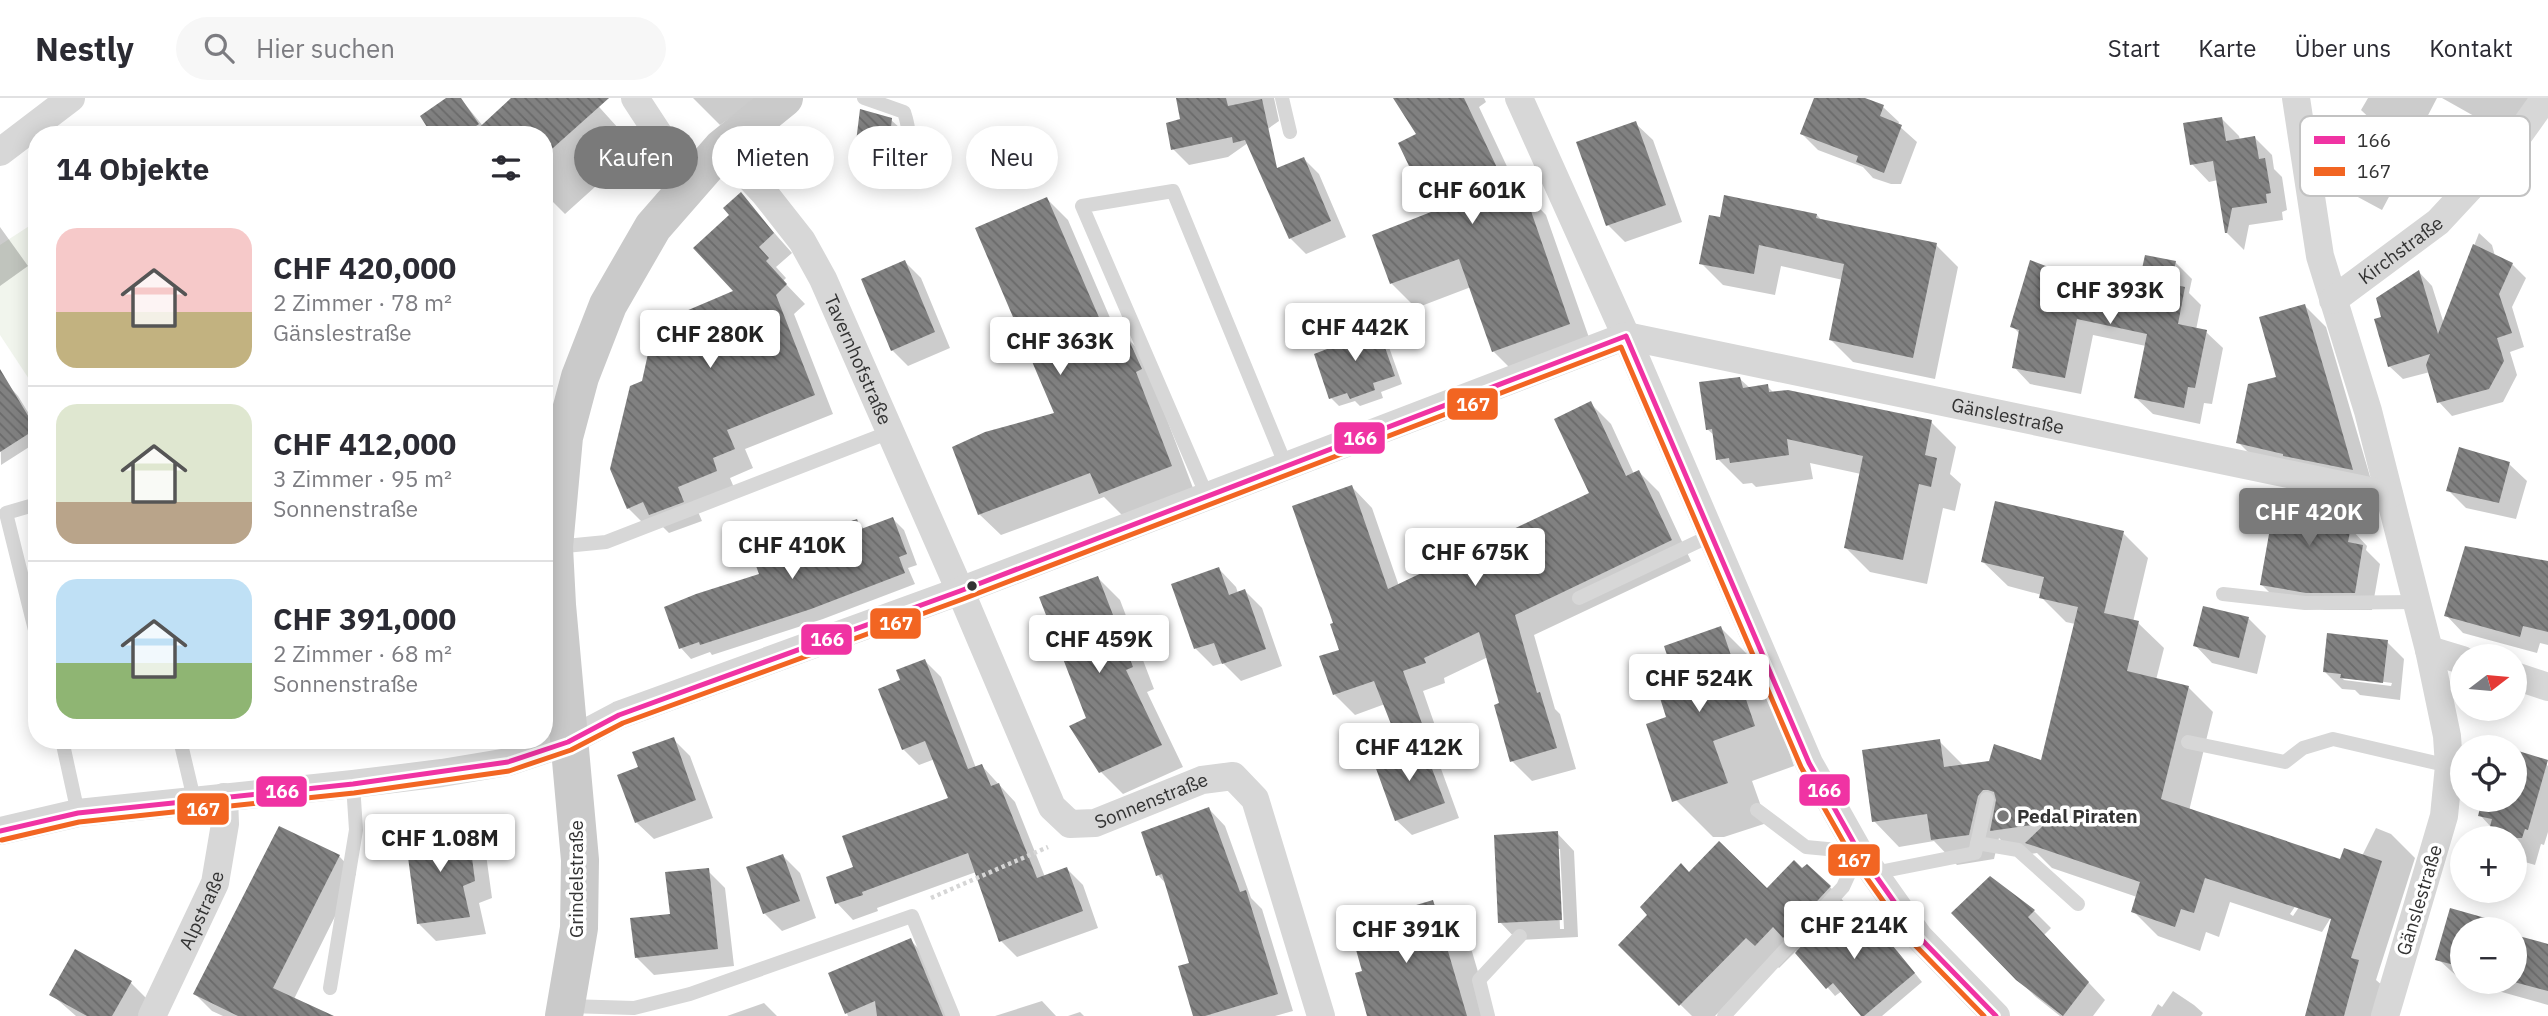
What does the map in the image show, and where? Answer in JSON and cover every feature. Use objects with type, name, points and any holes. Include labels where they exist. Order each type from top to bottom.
[{"type":"main road","name":"Grindelstraße","points":[[566,1011],[579,928],[580,860],[568,742],[554,547],[564,437],[580,377],[608,305],[653,227],[710,161],[784,98]]},
{"type":"street","points":[[34,126],[71,98]]},
{"type":"street","name":"Tavernhofstraße","points":[[635,98],[667,147],[710,161],[765,194],[802,241],[823,279],[960,591]]},
{"type":"street","points":[[1519,98],[1626,336],[1809,763],[1867,863],[1919,936],[1996,1016]]},
{"type":"street","name":"Gänslestraße","points":[[2296,98],[2300,124]]},
{"type":"street","name":"Kirchstraße","points":[[2530,119],[2545,98]]},
{"type":"street","points":[[0,152],[28,131]]},
{"type":"street","name":"Gänslestraße","points":[[2311,196],[2320,256],[2368,411],[2429,650],[2447,736],[2449,766],[2444,816],[2385,1016]]},
{"type":"street","name":"Kirchstraße","points":[[2333,300],[2438,222],[2462,196]]},
{"type":"street","points":[[553,747],[613,718],[960,591],[1626,336]]},
{"type":"street","name":"Gänslestraße","points":[[1626,336],[2389,495]]},
{"type":"street","name":"Sonnenstraße","points":[[960,591],[1052,807],[1070,824],[1094,823],[1202,780],[1233,776],[1255,799],[1321,1016]]},
{"type":"street","points":[[2429,650],[2450,656]]},
{"type":"street","points":[[2527,680],[2548,687]]},
{"type":"street","points":[[0,831],[78,813],[442,773],[508,762],[547,749]]},
{"type":"street","name":"Alpstraße","points":[[152,1016],[215,883],[225,824],[224,797]]},
{"type":"lane","points":[[864,98],[904,112],[909,126]]},
{"type":"lane","points":[[1282,98],[1290,132]]},
{"type":"lane","points":[[1207,496],[1082,206],[1173,191],[1286,466]]},
{"type":"lane","points":[[554,547],[606,542],[890,432]]},
{"type":"lane","points":[[28,507],[6,513],[28,602]]},
{"type":"lane","points":[[1579,598],[1712,535]]},
{"type":"lane","points":[[2224,594],[2305,603],[2417,602]]},
{"type":"lane","points":[[2188,742],[2285,762],[2303,748],[2333,739],[2449,766]]},
{"type":"lane","points":[[64,749],[78,813]]},
{"type":"lane","points":[[182,749],[194,799]]},
{"type":"lane","points":[[330,988],[356,830],[353,784]]},
{"type":"lane","points":[[1757,810],[1806,846],[1867,863],[1975,853],[1987,799]]},
{"type":"lane","points":[[1977,843],[2018,850],[2078,904]]},
{"type":"lane","points":[[1724,1016],[1867,863]]},
{"type":"lane","points":[[566,1011],[634,1008],[690,994],[912,916],[953,1016]]},
{"type":"lane","points":[[1488,1016],[1479,980],[1520,936]]},
{"type":"path","points":[[912,916],[930,899],[1055,844],[1070,824]]},
{"type":"shaded area","points":[[28,227],[28,377],[0,335],[0,245]]},
{"type":"building","points":[[446,98],[461,98],[479,124],[426,126],[420,116]]},
{"type":"building","points":[[511,98],[609,98],[578,126],[574,126],[574,129],[553,148],[553,126],[481,126]]},
{"type":"building","points":[[1176,98],[1226,98],[1228,106],[1262,99],[1277,168],[1304,157],[1331,221],[1289,239],[1245,140],[1233,143],[1232,137],[1171,150],[1166,123],[1180,119]]},
{"type":"building","points":[[1393,98],[1464,98],[1509,193],[1523,188],[1570,324],[1492,352],[1459,259],[1390,284],[1372,235],[1431,212],[1398,143],[1416,134]]},
{"type":"building","points":[[1814,98],[1865,98],[1884,105],[1880,116],[1902,125],[1884,173],[1856,162],[1858,156],[1800,134]]},
{"type":"building","points":[[860,109],[892,118],[891,126],[858,126]]},
{"type":"building","points":[[2222,117],[2226,141],[2255,136],[2259,159],[2265,158],[2271,193],[2266,194],[2267,203],[2232,208],[2227,233],[2213,161],[2190,165],[2183,123]]},
{"type":"building","points":[[1636,121],[1666,205],[1606,226],[1576,142]]},
{"type":"building","points":[[741,192],[774,233],[759,247],[769,258],[766,261],[787,284],[776,295],[815,395],[727,430],[735,449],[713,458],[717,471],[678,487],[684,502],[649,515],[643,502],[627,509],[610,469],[630,386],[642,381],[651,340],[646,328],[733,291],[693,248],[729,215],[723,208]]},
{"type":"building","points":[[1724,195],[1817,214],[1816,218],[1937,243],[1913,358],[1829,340],[1844,264],[1759,245],[1754,274],[1699,264],[1709,215],[1720,217]]},
{"type":"building","points":[[1047,197],[1110,343],[1127,336],[1142,369],[1136,372],[1172,466],[1099,494],[1090,473],[978,515],[952,447],[985,432],[1054,413],[975,228]]},
{"type":"building","points":[[2473,244],[2513,263],[2499,294],[2512,333],[2497,338],[2504,361],[2489,389],[2437,403],[2426,365],[2430,354],[2388,367],[2374,319],[2381,317],[2376,298],[2419,270],[2438,334]]},
{"type":"building","points":[[2145,255],[2176,261],[2171,284],[2185,287],[2178,324],[2207,330],[2195,388],[2188,387],[2184,408],[2134,398],[2147,334],[2077,319],[2065,378],[2012,368],[2019,330],[2010,327],[2030,260],[2114,292],[2115,286],[2134,290],[2137,277],[2140,278]]},
{"type":"building","points":[[905,260],[935,332],[891,351],[861,279]]},
{"type":"building","points":[[2305,304],[2353,470],[2236,443],[2248,384],[2276,377],[2259,317]]},
{"type":"building","points":[[1376,322],[1395,376],[1373,383],[1375,390],[1350,399],[1347,393],[1329,399],[1314,354],[1335,346],[1332,338]]},
{"type":"building","points":[[0,369],[28,416],[28,434],[0,452]]},
{"type":"building","points":[[1740,377],[1743,388],[1768,384],[1769,392],[1788,390],[1932,420],[1925,455],[1937,458],[1931,487],[1919,484],[1903,560],[1844,548],[1863,456],[1787,439],[1789,455],[1730,463],[1729,458],[1716,460],[1712,429],[1706,430],[1699,382]]},
{"type":"building","points":[[1591,401],[1626,476],[1639,470],[1672,540],[1515,615],[1537,693],[1540,692],[1557,748],[1510,762],[1494,705],[1499,703],[1479,632],[1424,658],[1426,663],[1403,671],[1429,743],[1402,752],[1374,681],[1333,695],[1319,656],[1339,650],[1330,624],[1333,623],[1292,506],[1352,485],[1388,589],[1589,493],[1554,419]]},
{"type":"building","points":[[2459,447],[2510,462],[2499,503],[2446,491]]},
{"type":"building","points":[[2277,489],[2336,501],[2332,523],[2351,526],[2348,542],[2363,545],[2355,593],[2306,593],[2260,585]]},
{"type":"building","points":[[1995,501],[2124,531],[2104,613],[2139,621],[2127,671],[2189,686],[2161,799],[2340,859],[2344,848],[2382,861],[2351,958],[2359,960],[2344,1016],[2305,1016],[2331,919],[2205,878],[2194,913],[2181,909],[2175,927],[2131,912],[2140,882],[2025,843],[2046,823],[1990,831],[1996,800],[1994,792],[1988,790],[1983,790],[1978,796],[1969,835],[1931,840],[1927,814],[1872,822],[1862,750],[1940,739],[1944,767],[1989,761],[1994,744],[2041,760],[2078,607],[2039,598],[2044,577],[1981,562]]},
{"type":"building","points":[[893,517],[907,554],[899,557],[905,573],[811,609],[700,645],[699,642],[679,649],[664,607],[759,574],[752,555],[857,519],[861,529]]},
{"type":"building","points":[[2465,546],[2548,561],[2548,632],[2523,626],[2520,637],[2444,616]]},
{"type":"building","points":[[1219,567],[1229,595],[1245,589],[1266,649],[1222,664],[1214,643],[1194,649],[1171,584]]},
{"type":"building","points":[[1098,576],[1133,667],[1126,670],[1162,745],[1099,773],[1069,726],[1086,718],[1039,597]]},
{"type":"building","points":[[2203,606],[2249,617],[2239,658],[2193,646]]},
{"type":"building","points":[[1721,626],[1755,726],[1713,741],[1728,783],[1672,802],[1646,724],[1666,717],[1660,698],[1679,692],[1664,646]]},
{"type":"building","points":[[2327,633],[2388,640],[2383,683],[2340,678],[2341,674],[2323,672]]},
{"type":"building","points":[[925,659],[968,769],[982,764],[991,786],[999,783],[1037,878],[1067,867],[1083,911],[999,942],[968,853],[835,904],[826,877],[853,867],[842,836],[948,798],[925,741],[902,750],[878,689],[900,680],[896,670]]},
{"type":"building","points":[[674,737],[696,800],[635,823],[617,775],[638,767],[632,752]]},
{"type":"building","points":[[1423,745],[1445,803],[1395,821],[1374,763]]},
{"type":"building","points":[[2527,754],[2548,760],[2528,830],[2527,826],[2490,826],[2492,819],[2478,816],[2479,812],[2527,812]]},
{"type":"building","points":[[1209,807],[1240,892],[1246,890],[1278,994],[1205,1016],[1193,1016],[1178,966],[1189,963],[1162,874],[1156,876],[1141,832]]},
{"type":"building","points":[[279,826],[340,855],[273,988],[334,1016],[238,1016],[193,994]]},
{"type":"building","points":[[468,827],[475,881],[463,886],[470,917],[417,924],[405,835]]},
{"type":"building","points":[[1558,831],[1562,920],[1498,923],[1494,835]]},
{"type":"building","points":[[1719,841],[1767,888],[1794,860],[1802,868],[1807,864],[1831,886],[1783,938],[1773,927],[1755,946],[1746,938],[1679,1006],[1618,945],[1647,915],[1640,907],[1681,863],[1689,872]]},
{"type":"building","points":[[783,854],[800,901],[763,914],[746,867]]},
{"type":"building","points":[[709,868],[718,949],[635,958],[630,918],[670,914],[665,872]]},
{"type":"building","points":[[1990,876],[2035,910],[2028,917],[2089,982],[2063,1016],[2016,980],[1951,913]]},
{"type":"building","points":[[1433,900],[1467,1016],[1367,1016],[1355,973],[1362,971],[1349,925]]},
{"type":"building","points":[[1843,901],[1881,946],[1888,940],[1915,973],[1864,1016],[1861,1016],[1833,983],[1826,989],[1795,953]]},
{"type":"building","points":[[2450,908],[2482,917],[2450,917],[2450,964],[2435,960]]},
{"type":"building","points":[[911,938],[943,1016],[877,1016],[875,1001],[845,1014],[828,973]]},
{"type":"building","points":[[2527,938],[2548,944],[2548,991],[2527,985]]},
{"type":"building","points":[[75,949],[132,981],[112,1016],[87,1016],[49,995]]},
{"type":"transit line","name":"166","points":[[1626,336],[1809,763],[1859,852],[1919,937],[1996,1016]]},
{"type":"transit line","name":"166","points":[[553,747],[619,715],[960,591],[1626,336]]},
{"type":"transit line","name":"167","points":[[2,840],[79,822],[354,793],[509,771],[571,750],[623,723],[963,599],[1621,347],[1801,767],[1852,857],[1912,942],[1984,1016]]},
{"type":"transit line","name":"166","points":[[0,831],[78,813],[353,784],[508,762],[547,749]]},
{"type":"place","name":"Pedal Piraten","points":[[2003,816]]}]
